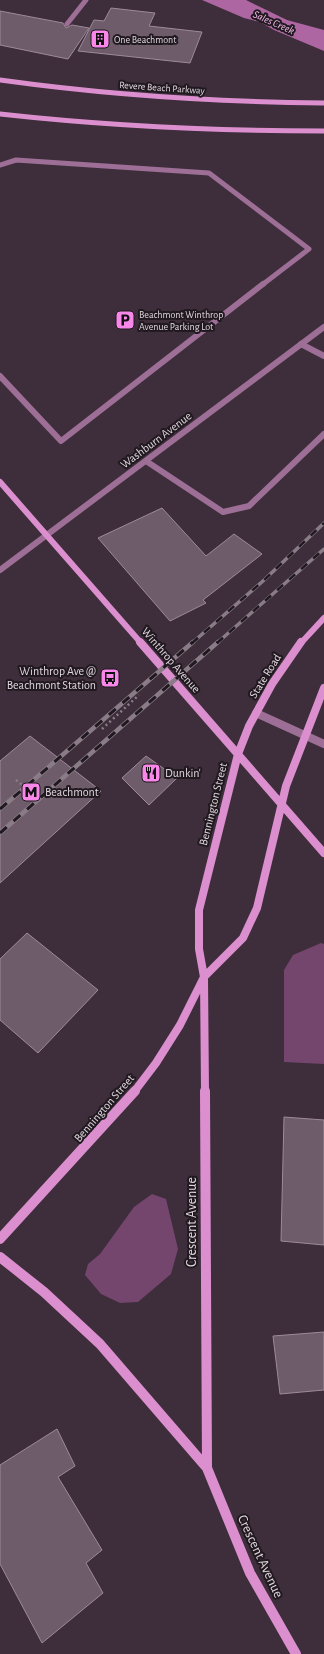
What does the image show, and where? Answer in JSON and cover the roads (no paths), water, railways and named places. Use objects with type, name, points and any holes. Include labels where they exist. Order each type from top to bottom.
[{"type":"main road","name":"Revere Beach Parkway","points":[[0,80],[77,90],[172,98],[324,103]]},
{"type":"main road","points":[[0,114],[126,126],[212,130],[324,132]]},
{"type":"main road","name":"Winthrop Avenue","points":[[0,482],[324,853]]},
{"type":"main road","name":"State Road","points":[[238,754],[256,714],[272,684],[299,646],[324,618]]},
{"type":"main road","points":[[281,804],[305,735],[324,688]]},
{"type":"main road","name":"Bennington Street","points":[[204,977],[199,948],[199,910],[238,754]]},
{"type":"main road","name":"Bennington Street","points":[[0,1239],[111,1121],[143,1082],[180,1025],[204,977],[243,938],[257,908],[281,804]]},
{"type":"main road","name":"Crescent Avenue","points":[[204,977],[207,1468]]},
{"type":"main road","name":"Crescent Avenue","points":[[0,1258],[44,1292],[100,1344],[207,1468],[250,1573],[296,1654]]},
{"type":"street","points":[[67,24],[86,0]]},
{"type":"street","points":[[0,166],[16,160],[209,173],[309,249],[61,441],[0,376]]},
{"type":"street","name":"Washburn Avenue","points":[[0,570],[324,327]]},
{"type":"street","points":[[301,344],[324,356]]},
{"type":"street","points":[[146,461],[223,512],[249,506],[324,434]]},
{"type":"street","points":[[256,714],[324,744]]},
{"type":"water","name":"Sales Creek","points":[[202,0],[246,0],[287,20],[324,30],[324,51],[274,30],[260,22],[244,18]]},
{"type":"railway","points":[[192,643],[263,581],[324,523]]},
{"type":"railway","points":[[217,643],[324,549]]},
{"type":"railway","points":[[0,809],[193,642]]},
{"type":"railway","points":[[0,833],[218,642]]},
{"type":"place","name":"One Beachmont","points":[[100,39]]},
{"type":"place","name":"Beachmont Winthrop Avenue Parking Lot","points":[[125,320]]},
{"type":"place","name":"Winthrop Ave @ Beachmont Station","points":[[110,678]]},
{"type":"place","name":"Dunkin'","points":[[151,773]]},
{"type":"place","name":"Beachmont","points":[[31,792]]}]
